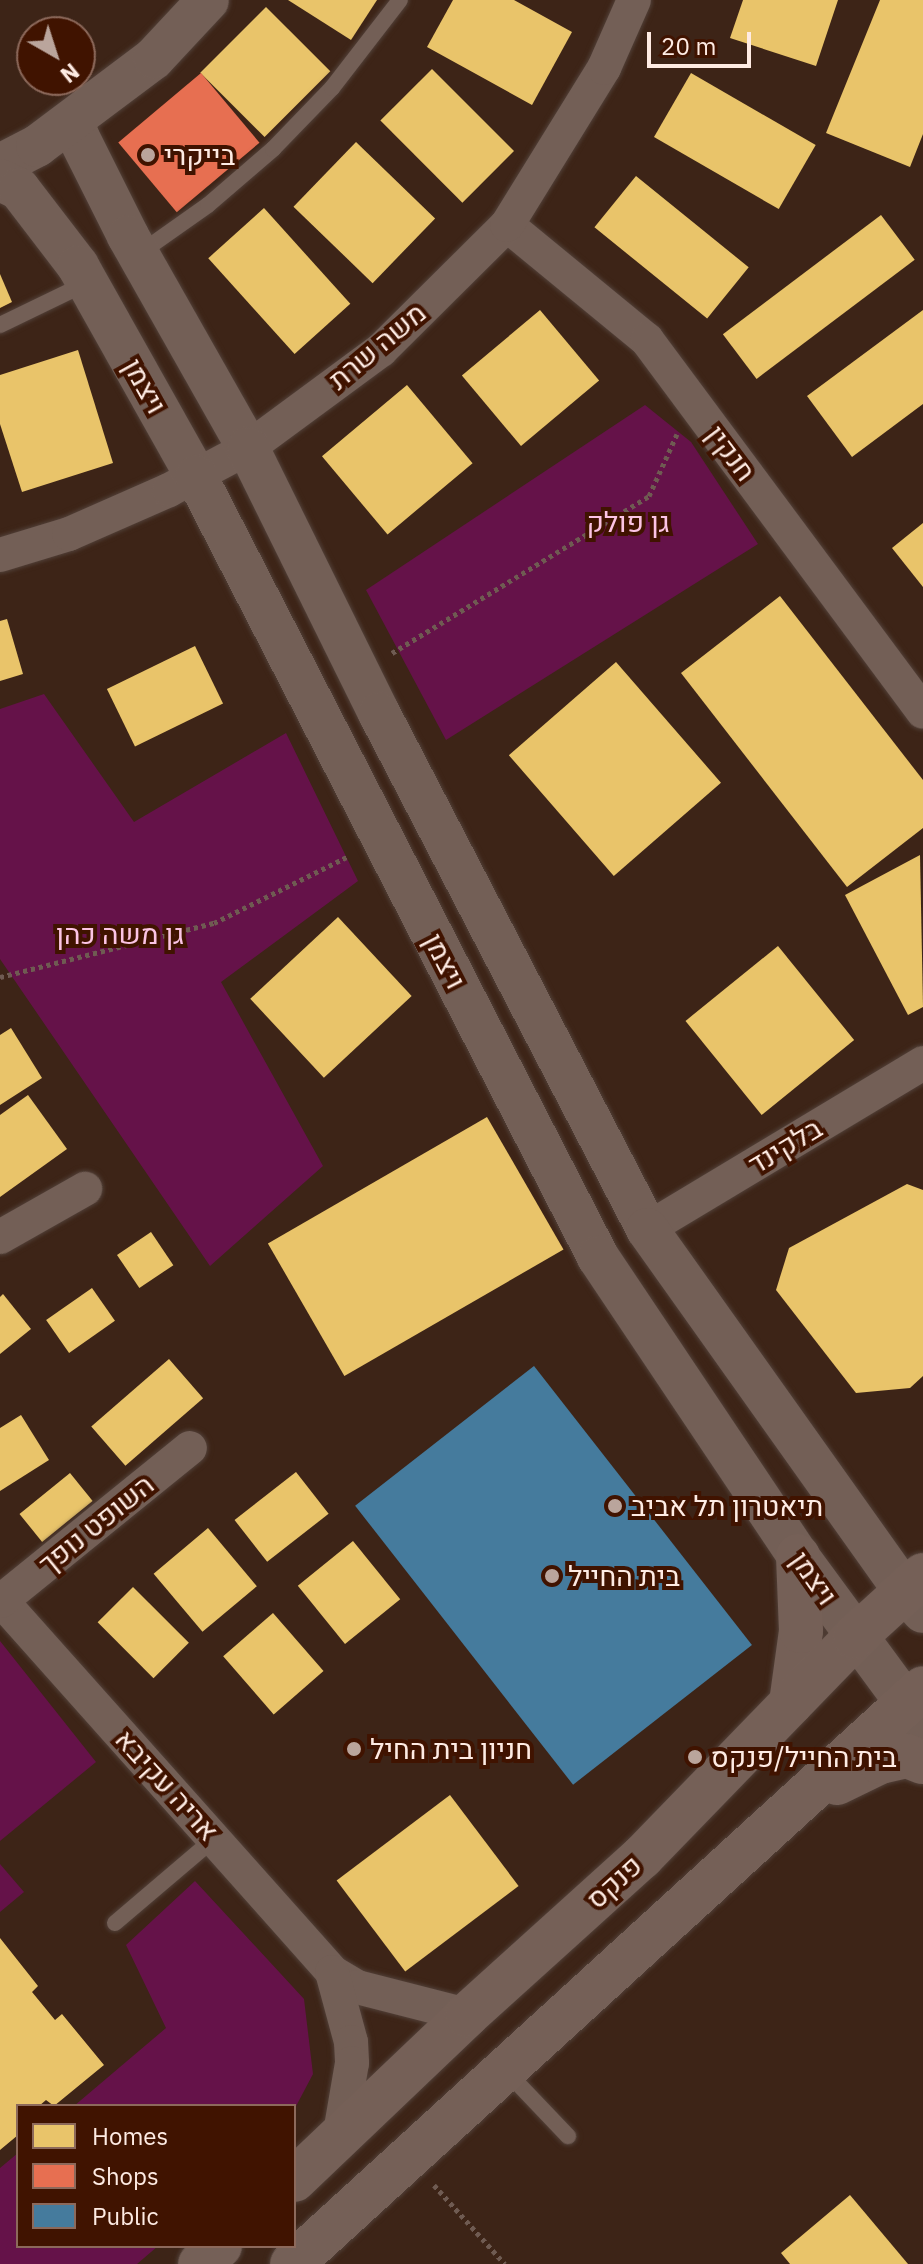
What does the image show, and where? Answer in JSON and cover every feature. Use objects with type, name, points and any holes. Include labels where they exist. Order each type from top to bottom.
[{"type":"main road","points":[[791,1703],[801,1631],[798,1556]]},
{"type":"main road","name":"פנקס","points":[[296,2178],[467,2015],[642,1857],[855,1637],[917,1593]]},
{"type":"main road","points":[[292,2264],[793,1808],[917,1706]]},
{"type":"main road","points":[[793,1808],[880,1762],[907,1756],[923,1762]]},
{"type":"main road","points":[[200,2264],[218,2248]]},
{"type":"street","points":[[0,165],[37,146],[154,58],[208,0]]},
{"type":"street","name":"משה שרת","points":[[0,555],[69,534],[196,476],[248,448],[381,350],[507,225],[604,68],[634,0]]},
{"type":"street","name":"ויצמן","points":[[73,120],[79,138],[138,254],[248,448],[359,673],[647,1229],[917,1593]]},
{"type":"street","name":"ויצמן","points":[[0,180],[19,189],[50,226],[87,283],[196,476],[598,1257],[855,1637],[917,1706]]},
{"type":"street","name":"חנקין","points":[[507,225],[647,340],[923,712]]},
{"type":"street","name":"בלקינד","points":[[647,1229],[923,1063]]},
{"type":"street","points":[[0,1237],[85,1189]]},
{"type":"street","name":"השופט נופך","points":[[1,1600],[190,1448]]},
{"type":"street","name":"אריה עקיבא","points":[[1,1600],[332,1972],[357,1987],[467,2015]]},
{"type":"street","name":"אריה עקיבא","points":[[332,1972],[351,2042],[352,2063],[339,2139]]},
{"type":"lane","points":[[138,254],[208,205],[273,149],[332,88],[400,0]]},
{"type":"lane","points":[[0,325],[87,283]]},
{"type":"lane","points":[[115,1923],[215,1838]]},
{"type":"lane","points":[[505,2070],[568,2136]]},
{"type":"path","points":[[359,673],[649,496],[692,400]]},
{"type":"path","points":[[0,977],[214,923],[383,840]]},
{"type":"path","points":[[410,2158],[505,2264]]},
{"type":"green space","name":"גן פולק","points":[[645,405],[691,442],[758,544],[446,740],[366,590]]},
{"type":"green space","name":"גן משה כהן","points":[[44,694],[134,822],[286,733],[358,881],[221,982],[323,1166],[210,1266],[0,959],[0,709]]},
{"type":"green space","points":[[0,1641],[96,1762],[0,1841]]},
{"type":"green space","points":[[0,1864],[24,1892],[0,1912]]},
{"type":"green space","points":[[195,1881],[304,1999],[313,2074],[296,2106],[76,2104],[166,2028],[126,1945]]},
{"type":"green space","points":[[16,2155],[16,2248],[156,2248],[137,2264],[0,2264],[0,2168]]},
{"type":"building: Homes","points":[[288,0],[377,0],[351,40]]},
{"type":"building: Homes","points":[[453,0],[514,0],[572,32],[532,105],[427,47]]},
{"type":"building: Homes","points":[[743,0],[838,0],[816,66],[730,38]]},
{"type":"building: Homes","points":[[880,0],[923,0],[923,134],[910,167],[826,133]]},
{"type":"building: Homes","points":[[266,7],[330,71],[265,137],[200,73]]},
{"type":"building: Homes","points":[[432,69],[514,151],[462,203],[380,121]]},
{"type":"building: Homes","points":[[691,73],[816,145],[779,209],[654,137]]},
{"type":"building: Homes","points":[[356,142],[435,218],[373,283],[293,207]]},
{"type":"building: Homes","points":[[636,176],[749,267],[707,319],[594,227]]},
{"type":"building: Homes","points":[[264,208],[350,304],[295,354],[208,258]]},
{"type":"building: Homes","points":[[881,215],[915,260],[757,379],[723,334]]},
{"type":"building: Homes","points":[[0,274],[12,302],[0,308]]},
{"type":"building: Homes","points":[[540,310],[599,380],[521,446],[462,376]]},
{"type":"building: Homes","points":[[923,310],[923,404],[852,457],[807,396]]},
{"type":"building: Homes","points":[[78,350],[113,463],[22,492],[0,424],[0,375]]},
{"type":"building: Homes","points":[[407,385],[473,463],[388,534],[322,456]]},
{"type":"building: Homes","points":[[923,523],[923,587],[892,548]]},
{"type":"building: Homes","points":[[780,596],[923,780],[923,828],[847,887],[681,673]]},
{"type":"building: Homes","points":[[7,619],[23,674],[0,681],[0,621]]},
{"type":"building: Homes","points":[[195,646],[223,704],[135,746],[107,689]]},
{"type":"building: Homes","points":[[616,662],[721,783],[614,876],[509,755]]},
{"type":"building: Homes","points":[[920,855],[923,1007],[908,1015],[845,895]]},
{"type":"building: Homes","points":[[338,917],[412,996],[324,1078],[250,999]]},
{"type":"building: Homes","points":[[778,946],[854,1040],[762,1115],[686,1021]]},
{"type":"building: Homes","points":[[11,1028],[42,1078],[0,1105],[0,1035]]},
{"type":"building: Homes","points":[[28,1095],[67,1149],[0,1197],[0,1115]]},
{"type":"building: Homes","points":[[487,1117],[564,1250],[344,1376],[268,1244]]},
{"type":"building: Homes","points":[[907,1184],[923,1190],[923,1376],[910,1388],[856,1393],[776,1290],[789,1248]]},
{"type":"building: Homes","points":[[151,1232],[173,1265],[139,1288],[117,1255]]},
{"type":"building: Homes","points":[[92,1288],[115,1321],[69,1353],[46,1320]]},
{"type":"building: Homes","points":[[3,1294],[31,1329],[0,1354],[0,1297]]},
{"type":"building: Homes","points":[[169,1359],[203,1398],[125,1466],[91,1427]]},
{"type":"building: Homes","points":[[21,1415],[49,1460],[0,1491],[0,1428]]},
{"type":"building: Homes","points":[[296,1472],[329,1514],[267,1562],[235,1520]]},
{"type":"building: Homes","points":[[70,1473],[93,1501],[42,1542],[19,1514]]},
{"type":"building: Homes","points":[[208,1528],[257,1586],[202,1632],[154,1574]]},
{"type":"building: Homes","points":[[353,1541],[400,1599],[345,1644],[298,1586]]},
{"type":"building: Homes","points":[[133,1587],[189,1643],[154,1678],[98,1622]]},
{"type":"building: Homes","points":[[273,1613],[324,1671],[274,1714],[223,1656]]},
{"type":"building: Homes","points":[[450,1795],[519,1886],[405,1972],[337,1880]]},
{"type":"building: Homes","points":[[0,1938],[38,1986],[32,1992],[55,2020],[62,2014],[104,2065],[56,2104],[46,2100],[41,2104],[16,2104],[16,2137],[0,2150]]},
{"type":"building: Homes","points":[[850,2195],[908,2264],[790,2264],[781,2253]]},
{"type":"building: Shops","points":[[201,73],[259,143],[177,212],[118,142]]},
{"type":"building: Public","name":"בית החייל","points":[[534,1366],[752,1645],[573,1785],[355,1506]]},
{"type":"place","name":"בייקרי","points":[[148,155]]},
{"type":"place","name":"תיאטרון תל אביב","points":[[615,1506]]},
{"type":"place","name":"בית החייל","points":[[552,1576]]},
{"type":"place","name":"חניון בית החיל","points":[[354,1749]]},
{"type":"place","name":"בית החייל/פנקס","points":[[695,1757]]}]
